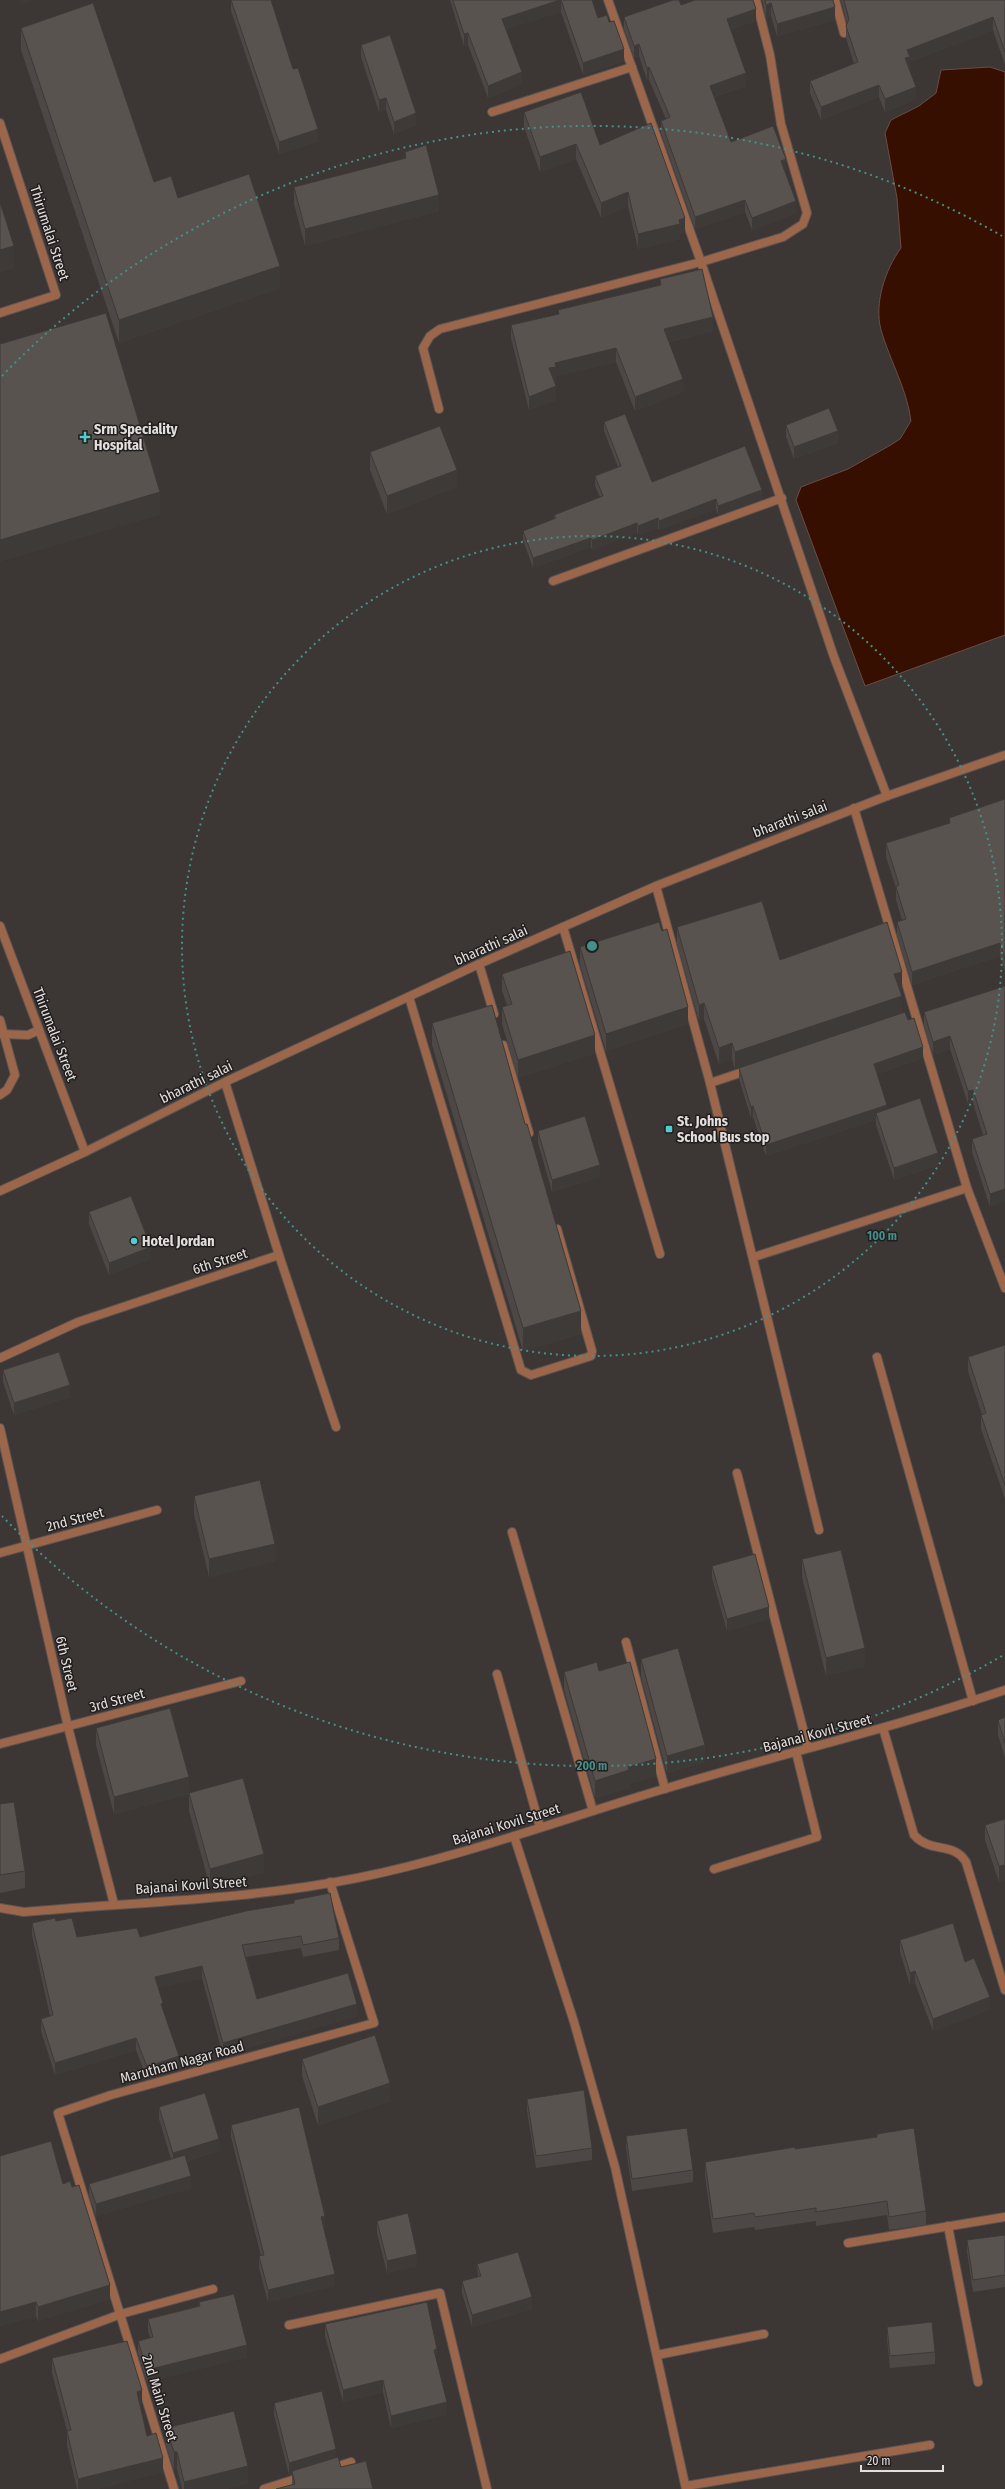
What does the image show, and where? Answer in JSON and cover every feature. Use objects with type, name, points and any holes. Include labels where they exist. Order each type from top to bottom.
[{"type":"street","points":[[608,0],[701,262],[782,498],[834,657],[887,796]]},
{"type":"street","points":[[439,409],[423,348],[430,336],[440,329],[701,262],[782,237],[803,224],[807,213],[781,124],[770,55],[756,0]]},
{"type":"street","points":[[835,0],[844,34]]},
{"type":"street","points":[[492,112],[632,67]]},
{"type":"street","name":"Thirumalai Street","points":[[0,123],[56,295],[0,312]]},
{"type":"street","points":[[553,581],[782,498]]},
{"type":"street","name":"bharathi salai","points":[[0,1191],[85,1152],[225,1082],[479,964],[656,886],[854,808],[1005,754]]},
{"type":"street","points":[[854,808],[910,1016],[967,1188],[1005,1288]]},
{"type":"street","points":[[656,886],[710,1083],[754,1257],[819,1530]]},
{"type":"street","name":"Thirumalai Street","points":[[0,926],[85,1152]]},
{"type":"street","points":[[564,927],[660,1254]]},
{"type":"street","points":[[479,964],[531,1139]]},
{"type":"street","points":[[410,997],[521,1370],[531,1375],[591,1356],[592,1351],[555,1223]]},
{"type":"street","points":[[0,1020],[15,1075],[7,1090],[0,1095]]},
{"type":"street","points":[[3,1034],[28,1034],[39,1030]]},
{"type":"street","points":[[710,1083],[756,1068]]},
{"type":"street","points":[[225,1082],[279,1255],[336,1426]]},
{"type":"street","points":[[754,1257],[967,1188]]},
{"type":"street","name":"6th Street","points":[[0,1358],[78,1322],[279,1255]]},
{"type":"street","points":[[876,1357],[972,1701]]},
{"type":"street","name":"6th Street","points":[[0,1428],[68,1727],[114,1904]]},
{"type":"street","points":[[737,1473],[808,1748]]},
{"type":"street","name":"2nd Street","points":[[0,1553],[157,1510]]},
{"type":"street","points":[[512,1532],[593,1811]]},
{"type":"street","points":[[626,1642],[665,1789]]},
{"type":"street","points":[[497,1674],[540,1827]]},
{"type":"street","name":"3rd Street","points":[[0,1744],[241,1681]]},
{"type":"street","name":"Bajanai Kovil Street","points":[[0,1908],[24,1912],[114,1904],[242,1896],[355,1878],[434,1860],[665,1789],[883,1728],[1005,1690]]},
{"type":"street","points":[[883,1728],[914,1835],[920,1842],[930,1847],[952,1849],[960,1853],[966,1862],[1005,1990]]},
{"type":"street","points":[[714,1869],[818,1837],[796,1752]]},
{"type":"street","points":[[514,1836],[574,2022],[615,2167],[686,2488],[930,2445]]},
{"type":"street","name":"Marutham Nagar Road","points":[[122,2314],[58,2113],[111,2095],[374,2023],[330,1882]]},
{"type":"street","points":[[848,2243],[1005,2217]]},
{"type":"street","points":[[948,2226],[978,2382]]},
{"type":"street","points":[[0,2359],[122,2314],[213,2289]]},
{"type":"street","points":[[289,2325],[440,2293],[487,2489]]},
{"type":"street","name":"2nd Main Street","points":[[122,2314],[174,2489]]},
{"type":"street","points":[[657,2355],[764,2334]]},
{"type":"street","points":[[322,2471],[351,2462]]},
{"type":"street","points":[[264,2489],[308,2476]]},
{"type":"shaded area","points":[[990,67],[1005,72],[1005,635],[865,686],[796,500],[801,487],[848,469],[900,439],[911,421],[906,398],[881,330],[879,320],[882,287],[890,266],[901,248],[897,198],[885,133],[891,120],[919,106],[936,93],[941,70]]},
{"type":"building","points":[[231,0],[271,0],[293,69],[298,68],[318,129],[279,142]]},
{"type":"building","points":[[453,0],[560,0],[502,19],[522,72],[488,86],[468,33],[464,34]]},
{"type":"building","points":[[561,0],[592,0],[598,18],[607,15],[609,22],[614,21],[624,49],[583,63]]},
{"type":"building","points":[[673,0],[679,0],[681,5],[695,0],[753,0],[756,9],[727,19],[746,73],[710,86],[731,142],[773,126],[786,159],[781,161],[796,201],[752,218],[745,200],[695,217],[661,121],[670,117],[649,67],[647,68],[639,44],[634,46],[624,17]]},
{"type":"building","points":[[765,0],[833,0],[835,7],[777,24],[771,3],[766,5]]},
{"type":"building","points":[[844,0],[1005,0],[1005,52],[993,17],[907,50],[910,57],[905,58],[916,87],[885,99],[879,85],[821,107],[810,81],[858,62],[846,26],[849,19]]},
{"type":"building","points":[[93,3],[154,182],[171,176],[178,198],[249,174],[280,266],[119,320],[21,28]]},
{"type":"building","points":[[390,35],[416,113],[394,122],[386,98],[379,100],[361,45]]},
{"type":"building","points":[[581,92],[600,145],[651,123],[685,218],[679,220],[680,224],[638,234],[628,192],[601,203],[576,144],[540,157],[524,112]]},
{"type":"building","points":[[426,145],[439,195],[305,229],[294,187],[406,158],[405,152]]},
{"type":"building","points":[[0,202],[14,246],[0,250]]},
{"type":"building","points":[[702,269],[713,317],[664,329],[683,379],[635,397],[616,348],[555,363],[556,367],[549,368],[556,386],[529,397],[511,325],[559,314],[558,310],[661,285],[660,279]]},
{"type":"building","points":[[106,313],[160,492],[0,540],[0,344]]},
{"type":"building","points":[[829,408],[838,431],[794,447],[786,425]]},
{"type":"building","points":[[625,414],[652,482],[745,446],[762,490],[718,506],[716,499],[659,521],[658,518],[638,526],[637,523],[592,540],[591,538],[533,558],[523,531],[556,518],[554,515],[603,496],[595,476],[621,466],[604,422]]},
{"type":"building","points":[[440,426],[457,470],[387,496],[370,452]]},
{"type":"building","points":[[1005,799],[1005,959],[1000,943],[912,972],[897,922],[906,919],[896,887],[899,885],[886,843],[950,823],[949,818]]},
{"type":"building","points":[[762,901],[780,960],[887,922],[902,972],[894,974],[902,996],[735,1052],[732,1043],[719,1048],[704,1003],[699,1005],[677,927]]},
{"type":"building","points":[[659,922],[662,931],[667,929],[688,1007],[606,1034],[580,947]]},
{"type":"building","points":[[570,951],[595,1035],[518,1060],[502,1007],[512,1004],[502,974]]},
{"type":"building","points":[[1005,986],[1005,1189],[990,1194],[972,1139],[987,1134],[973,1090],[968,1091],[950,1036],[933,1042],[924,1012]]},
{"type":"building","points":[[492,1005],[525,1124],[527,1124],[581,1311],[523,1328],[432,1023]]},
{"type":"building","points":[[905,1012],[908,1020],[914,1018],[923,1047],[874,1064],[887,1105],[766,1145],[753,1106],[751,1107],[739,1068]]},
{"type":"building","points":[[920,1098],[938,1153],[894,1168],[876,1113]]},
{"type":"building","points":[[585,1116],[600,1165],[552,1180],[538,1131]]},
{"type":"building","points":[[131,1196],[151,1247],[109,1263],[89,1212]]},
{"type":"building","points":[[1005,1345],[1005,1485],[981,1415],[986,1413],[968,1357]]},
{"type":"building","points":[[59,1352],[70,1385],[14,1403],[3,1370]]},
{"type":"building","points":[[260,1480],[275,1544],[209,1559],[194,1496]]},
{"type":"building","points":[[841,1550],[865,1648],[826,1658],[802,1559]]},
{"type":"building","points":[[755,1554],[769,1607],[727,1619],[712,1566]]},
{"type":"building","points":[[678,1648],[705,1745],[667,1756],[641,1659]]},
{"type":"building","points":[[597,1662],[599,1671],[630,1662],[656,1759],[628,1767],[629,1770],[595,1781],[564,1672]]},
{"type":"building","points":[[170,1708],[189,1777],[114,1797],[96,1728]]},
{"type":"building","points":[[1005,1717],[1005,1743],[998,1720]]},
{"type":"building","points":[[243,1778],[264,1854],[210,1869],[189,1793]]},
{"type":"building","points":[[14,1802],[25,1871],[0,1875],[0,1804]]},
{"type":"building","points":[[1005,1819],[1005,1865],[999,1866],[985,1825]]},
{"type":"building","points":[[330,1893],[339,1938],[303,1945],[301,1936],[242,1945],[257,1999],[348,1973],[357,2004],[223,2043],[202,1966],[155,1977],[163,2003],[161,2004],[179,2056],[147,2067],[136,2038],[55,2063],[41,2019],[53,2015],[32,1923],[55,1918],[56,1921],[72,1918],[77,1937],[137,1928],[140,1937],[246,1911],[294,1903],[294,1900]]},
{"type":"building","points":[[953,1923],[965,1962],[974,1958],[990,1997],[933,2019],[915,1971],[910,1973],[900,1940]]},
{"type":"building","points":[[375,2035],[390,2083],[318,2107],[302,2059]]},
{"type":"building","points":[[584,2090],[592,2148],[536,2156],[527,2099]]},
{"type":"building","points":[[205,2093],[219,2139],[173,2153],[159,2107]]},
{"type":"building","points":[[299,2107],[325,2216],[321,2217],[335,2274],[268,2290],[259,2256],[264,2255],[231,2125]]},
{"type":"building","points":[[687,2128],[693,2170],[632,2179],[626,2136]]},
{"type":"building","points":[[914,2128],[926,2211],[889,2217],[887,2201],[816,2212],[816,2208],[755,2217],[754,2213],[713,2219],[705,2162],[795,2147],[795,2149],[877,2137],[877,2134]]},
{"type":"building","points":[[51,2141],[63,2184],[70,2181],[72,2187],[79,2185],[110,2285],[38,2307],[36,2302],[0,2312],[0,2156]]},
{"type":"building","points":[[185,2155],[191,2176],[96,2204],[89,2184]]},
{"type":"building","points":[[408,2213],[417,2254],[387,2261],[377,2221]]},
{"type":"building","points":[[1005,2235],[1005,2275],[973,2280],[967,2240]]},
{"type":"building","points":[[518,2252],[532,2297],[472,2315],[462,2281],[481,2276],[477,2264]]},
{"type":"building","points":[[234,2294],[247,2345],[147,2370],[138,2341],[153,2337],[148,2319],[200,2306],[199,2302]]},
{"type":"building","points":[[427,2302],[437,2349],[434,2350],[447,2402],[391,2416],[383,2380],[343,2390],[325,2324]]},
{"type":"building","points":[[932,2322],[935,2352],[890,2356],[887,2327]]},
{"type":"building","points":[[127,2341],[142,2390],[137,2392],[147,2436],[156,2433],[163,2458],[78,2479],[67,2431],[71,2430],[52,2358]]},
{"type":"building","points":[[322,2391],[336,2449],[289,2463],[274,2403]]},
{"type":"building","points":[[234,2411],[248,2466],[184,2482],[177,2452],[174,2452],[166,2428]]},
{"type":"building","points":[[338,2457],[341,2467],[366,2461],[373,2489],[276,2489],[295,2484],[292,2471]]},
{"type":"place","name":"Srm Speciality Hospital","points":[[85,437]]},
{"type":"place","name":"St. Johns School Bus stop","points":[[669,1129]]},
{"type":"place","name":"Hotel Jordan","points":[[134,1241]]}]
